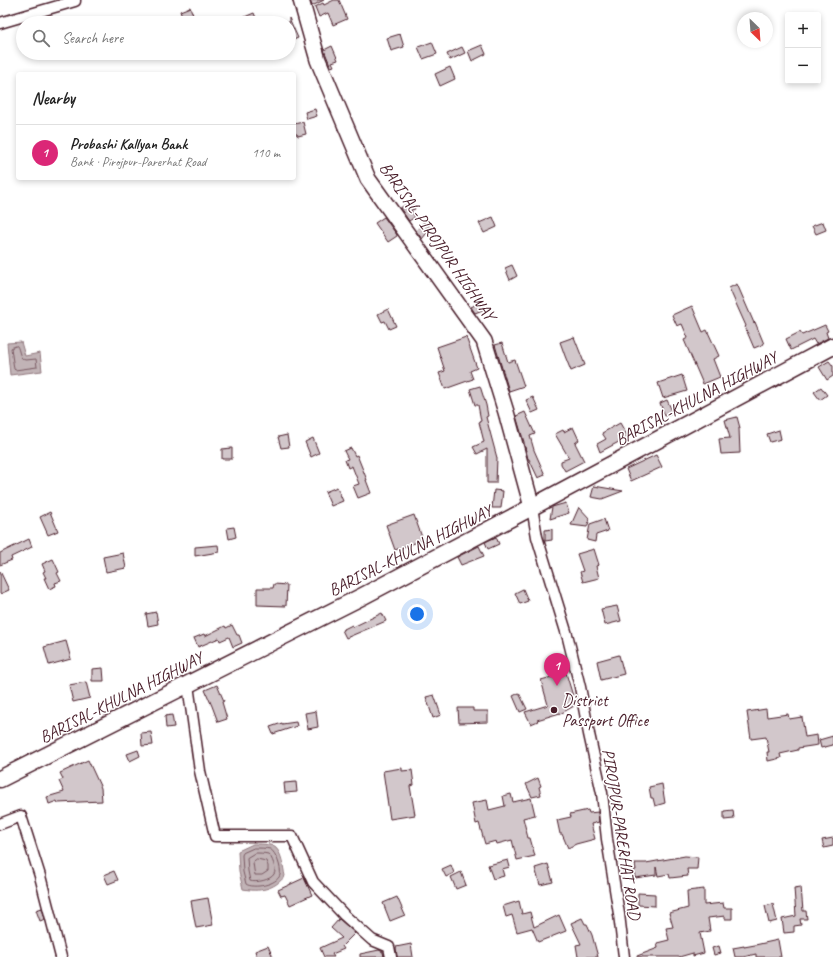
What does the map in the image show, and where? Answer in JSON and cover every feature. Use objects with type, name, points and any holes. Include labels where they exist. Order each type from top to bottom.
[{"type":"highway","name":"BARISAL-KHULNA HIGHWAY","points":[[0,779],[363,596],[833,346]]},
{"type":"main road","name":"BARISAL-PIROJPUR HIGHWAY","points":[[301,0],[318,60],[368,179],[484,341],[506,412],[532,507]]},
{"type":"street","points":[[24,16],[75,0]]},
{"type":"street","points":[[0,23],[16,18]]},
{"type":"street","name":"PIROJPUR-PARERHAT ROAD","points":[[532,507],[537,537],[568,638],[602,792],[607,839],[624,957]]},
{"type":"street","points":[[188,685],[200,771],[215,836],[292,836],[313,882],[344,915],[372,940],[389,947],[391,957]]},
{"type":"street","points":[[0,824],[21,816],[40,876],[61,957]]},
{"type":"water","points":[[21,342],[25,356],[40,353],[42,371],[10,375],[7,343]]},
{"type":"water","points":[[253,844],[266,844],[276,848],[283,864],[285,876],[281,881],[266,889],[243,889],[239,872],[238,851]]},
{"type":"building","points":[[310,0],[324,0],[312,6]]},
{"type":"building","points":[[334,0],[339,0],[347,19],[333,25],[328,13],[319,17],[315,7],[323,3],[324,5]]},
{"type":"building","points":[[190,7],[193,16],[182,16],[180,11]]},
{"type":"building","points":[[254,13],[255,16],[247,16]]},
{"type":"building","points":[[400,34],[404,47],[391,51],[387,38]]},
{"type":"building","points":[[432,42],[437,54],[423,59],[418,47]]},
{"type":"building","points":[[482,45],[486,54],[472,61],[468,51]]},
{"type":"building","points":[[332,46],[338,60],[332,62],[334,66],[331,67],[324,50]]},
{"type":"building","points":[[462,47],[465,53],[450,60],[447,54]]},
{"type":"building","points":[[450,67],[455,79],[440,86],[435,74]]},
{"type":"building","points":[[315,109],[317,116],[307,119],[305,112]]},
{"type":"building","points":[[303,122],[306,134],[298,136],[296,134],[296,124]]},
{"type":"building","points":[[411,202],[415,209],[411,210],[415,217],[409,221],[400,208]]},
{"type":"building","points":[[384,217],[397,235],[388,242],[375,223]]},
{"type":"building","points":[[493,217],[497,227],[484,233],[479,223]]},
{"type":"building","points":[[424,222],[431,228],[422,239],[416,231]]},
{"type":"building","points":[[823,222],[826,230],[816,234],[812,226]]},
{"type":"building","points":[[512,265],[517,276],[510,280],[505,268]]},
{"type":"building","points":[[737,284],[764,344],[754,348],[729,288]]},
{"type":"building","points":[[481,302],[485,309],[475,313],[471,307]]},
{"type":"building","points":[[692,306],[703,332],[707,330],[719,356],[713,359],[720,377],[703,384],[684,340],[688,338],[682,324],[677,326],[672,315]]},
{"type":"building","points":[[388,309],[396,326],[389,329],[385,321],[382,322],[378,314]]},
{"type":"building","points":[[825,325],[828,331],[826,332],[828,338],[816,344],[813,339],[791,350],[786,339],[800,332],[802,335]]},
{"type":"building","points":[[466,337],[477,368],[470,371],[473,379],[445,389],[439,373],[445,371],[437,347]]},
{"type":"building","points":[[574,337],[585,365],[571,371],[560,342]]},
{"type":"building","points":[[502,343],[508,362],[515,360],[524,386],[509,391],[495,345]]},
{"type":"building","points":[[829,361],[833,366],[833,376],[827,380],[819,367]]},
{"type":"building","points":[[682,375],[687,391],[663,398],[658,383]]},
{"type":"building","points":[[480,386],[486,405],[488,416],[486,417],[497,458],[496,483],[487,483],[487,449],[477,454],[473,447],[484,442],[479,422],[481,421],[478,405],[475,405],[470,389]]},
{"type":"building","points":[[821,387],[827,395],[820,400],[814,392]]},
{"type":"building","points":[[533,397],[539,410],[532,413],[526,400]]},
{"type":"building","points":[[667,400],[673,413],[665,416],[660,403]]},
{"type":"building","points":[[525,412],[535,434],[530,436],[534,450],[545,475],[538,478],[528,459],[516,416]]},
{"type":"building","points":[[737,417],[740,428],[740,453],[721,454],[719,439],[730,438],[725,420]]},
{"type":"building","points":[[620,423],[628,437],[600,452],[597,444],[606,439],[602,433]]},
{"type":"building","points":[[573,427],[579,440],[575,443],[584,461],[565,471],[561,461],[569,458],[555,434],[563,430],[564,432]]},
{"type":"building","points":[[779,430],[781,439],[770,442],[767,434]]},
{"type":"building","points":[[287,435],[289,447],[281,448],[278,437]]},
{"type":"building","points":[[313,438],[319,453],[311,457],[305,442]]},
{"type":"building","points":[[232,448],[232,459],[222,459],[222,449]]},
{"type":"building","points":[[351,448],[355,456],[357,455],[371,493],[358,498],[353,486],[359,484],[352,466],[348,468],[345,460],[348,459],[344,451]]},
{"type":"building","points":[[656,455],[662,467],[631,481],[626,469]]},
{"type":"building","points":[[594,486],[623,491],[602,499],[591,497]]},
{"type":"building","points":[[337,487],[343,501],[331,506],[325,492]]},
{"type":"building","points":[[494,490],[503,491],[501,508],[492,508]]},
{"type":"building","points":[[566,503],[569,513],[550,519],[552,507]]},
{"type":"building","points":[[579,507],[590,519],[587,527],[571,525]]},
{"type":"building","points":[[50,512],[58,531],[48,535],[40,517]]},
{"type":"building","points":[[414,515],[423,540],[395,550],[386,525]]},
{"type":"building","points":[[604,519],[608,531],[596,535],[595,542],[587,540],[590,524]]},
{"type":"building","points":[[234,527],[236,537],[229,539],[227,528]]},
{"type":"building","points":[[552,529],[552,540],[545,541],[545,530]]},
{"type":"building","points":[[496,537],[499,544],[488,549],[485,542]]},
{"type":"building","points":[[29,539],[32,547],[11,557],[12,560],[0,565],[0,553]]},
{"type":"building","points":[[218,545],[219,552],[195,556],[195,547]]},
{"type":"building","points":[[479,546],[484,556],[461,565],[457,557]]},
{"type":"building","points":[[594,549],[599,565],[596,566],[599,578],[583,582],[580,572],[583,571],[577,554]]},
{"type":"building","points":[[123,553],[126,568],[106,572],[103,557]]},
{"type":"building","points":[[53,559],[61,581],[55,583],[56,586],[49,589],[44,578],[46,578],[43,572],[45,571],[42,564]]},
{"type":"building","points":[[0,571],[9,590],[0,594]]},
{"type":"building","points":[[274,584],[287,585],[286,606],[257,605],[257,588],[273,588]]},
{"type":"building","points":[[523,589],[528,601],[520,604],[515,593]]},
{"type":"building","points":[[617,606],[621,621],[605,625],[601,609]]},
{"type":"building","points":[[156,612],[158,624],[148,626],[146,614]]},
{"type":"building","points":[[382,613],[386,621],[346,638],[342,630],[352,625],[353,627]]},
{"type":"building","points":[[232,625],[237,635],[239,635],[242,643],[233,647],[229,637],[220,641],[219,638],[198,647],[194,638],[204,634],[205,636],[225,626],[226,628]]},
{"type":"building","points":[[66,641],[71,659],[49,665],[44,647]]},
{"type":"building","points":[[619,655],[624,674],[601,680],[597,661]]},
{"type":"building","points":[[103,668],[104,681],[92,681],[92,669]]},
{"type":"building","points":[[566,673],[573,696],[570,697],[574,706],[560,714],[537,720],[538,721],[531,724],[525,712],[548,705],[541,680]]},
{"type":"building","points":[[86,682],[90,698],[73,702],[69,685]]},
{"type":"building","points":[[217,685],[224,701],[222,702],[227,719],[218,722],[205,690]]},
{"type":"building","points":[[519,693],[527,709],[520,712],[513,696]]},
{"type":"building","points":[[434,695],[441,715],[433,718],[426,697]]},
{"type":"building","points":[[458,708],[473,708],[473,711],[488,711],[488,722],[459,723]]},
{"type":"building","points":[[766,709],[767,717],[788,714],[789,719],[802,717],[805,737],[817,735],[818,745],[798,748],[798,750],[780,754],[781,758],[768,761],[767,752],[769,752],[766,737],[751,739],[747,712]]},
{"type":"building","points":[[316,711],[318,727],[308,729],[305,713]]},
{"type":"building","points":[[172,715],[174,727],[166,728],[165,716]]},
{"type":"building","points":[[296,722],[297,726],[273,734],[270,727],[282,723]]},
{"type":"building","points":[[151,732],[153,745],[142,746],[141,733]]},
{"type":"building","points":[[833,736],[833,745],[821,748],[819,740]]},
{"type":"building","points":[[138,750],[140,756],[130,761],[127,754]]},
{"type":"building","points":[[88,760],[101,788],[102,801],[58,803],[57,801],[49,804],[47,797],[64,792],[59,781],[63,779],[60,773]]},
{"type":"building","points":[[402,768],[402,771],[412,770],[414,785],[410,786],[415,815],[390,819],[383,771]]},
{"type":"building","points":[[538,778],[541,786],[539,787],[541,795],[532,797],[526,784]]},
{"type":"building","points":[[296,782],[297,792],[285,793],[284,783]]},
{"type":"building","points":[[662,784],[665,803],[655,806],[653,798],[651,798],[649,787]]},
{"type":"building","points":[[511,794],[513,802],[531,798],[535,815],[523,818],[528,838],[530,838],[535,856],[517,860],[512,840],[497,844],[496,841],[485,844],[479,823],[476,824],[472,803],[487,800],[489,810],[505,806],[503,796]]},
{"type":"building","points":[[588,810],[589,813],[598,812],[599,822],[591,824],[595,839],[576,844],[568,848],[562,834],[560,834],[557,820],[571,817],[570,814]]},
{"type":"building","points":[[733,810],[734,819],[724,820],[724,811]]},
{"type":"building","points":[[833,838],[833,846],[824,848],[822,840]]},
{"type":"building","points":[[685,856],[698,857],[697,869],[687,869],[688,876],[670,878],[669,874],[658,876],[656,867],[656,875],[635,878],[635,863],[646,863]]},
{"type":"building","points":[[508,860],[510,867],[502,869],[504,876],[493,879],[488,865]]},
{"type":"building","points":[[548,864],[553,882],[540,885],[535,868]]},
{"type":"building","points":[[451,865],[454,873],[446,877],[442,869]]},
{"type":"building","points":[[114,871],[118,880],[108,884],[104,875]]},
{"type":"building","points":[[461,872],[466,885],[456,889],[451,877]]},
{"type":"building","points":[[304,878],[312,895],[290,905],[285,895],[281,896],[278,890]]},
{"type":"building","points":[[801,887],[803,911],[806,911],[807,919],[800,919],[801,925],[794,926],[794,932],[784,933],[782,919],[796,916],[794,888]]},
{"type":"building","points":[[704,889],[704,905],[723,903],[724,908],[732,908],[732,919],[725,919],[725,916],[708,918],[710,931],[700,933],[704,953],[693,956],[693,953],[679,957],[637,957],[658,948],[657,943],[669,940],[666,928],[673,927],[669,913],[688,908],[687,891]]},
{"type":"building","points":[[638,893],[655,894],[655,906],[638,905]]},
{"type":"building","points":[[397,897],[405,915],[390,921],[383,903]]},
{"type":"building","points":[[208,898],[213,925],[196,928],[191,901]]},
{"type":"building","points":[[519,901],[522,914],[530,912],[534,927],[559,915],[566,931],[538,942],[532,928],[517,932],[512,915],[506,917],[503,906]]},
{"type":"building","points":[[773,904],[777,921],[769,923],[765,906]]},
{"type":"building","points":[[42,908],[45,919],[40,921],[36,910]]},
{"type":"building","points":[[582,918],[585,924],[587,924],[592,935],[598,957],[578,957],[576,945],[581,944],[571,923]]},
{"type":"building","points":[[339,919],[355,933],[342,946],[344,949],[332,954],[334,957],[324,957],[320,948],[342,938],[331,928]]},
{"type":"building","points":[[778,940],[781,957],[756,957],[756,954],[735,957],[733,948]]},
{"type":"building","points":[[411,944],[413,957],[397,957],[396,947]]},
{"type":"building","points":[[268,946],[273,957],[257,957],[255,951]]},
{"type":"building","points":[[719,946],[721,953],[714,955],[712,948]]},
{"type":"building","points":[[379,950],[383,952],[384,957],[360,957],[360,954]]},
{"type":"place","name":"Probashi Kallyan Bank","points":[[557,686]]},
{"type":"place","name":"District Passport Office","points":[[554,710]]}]
